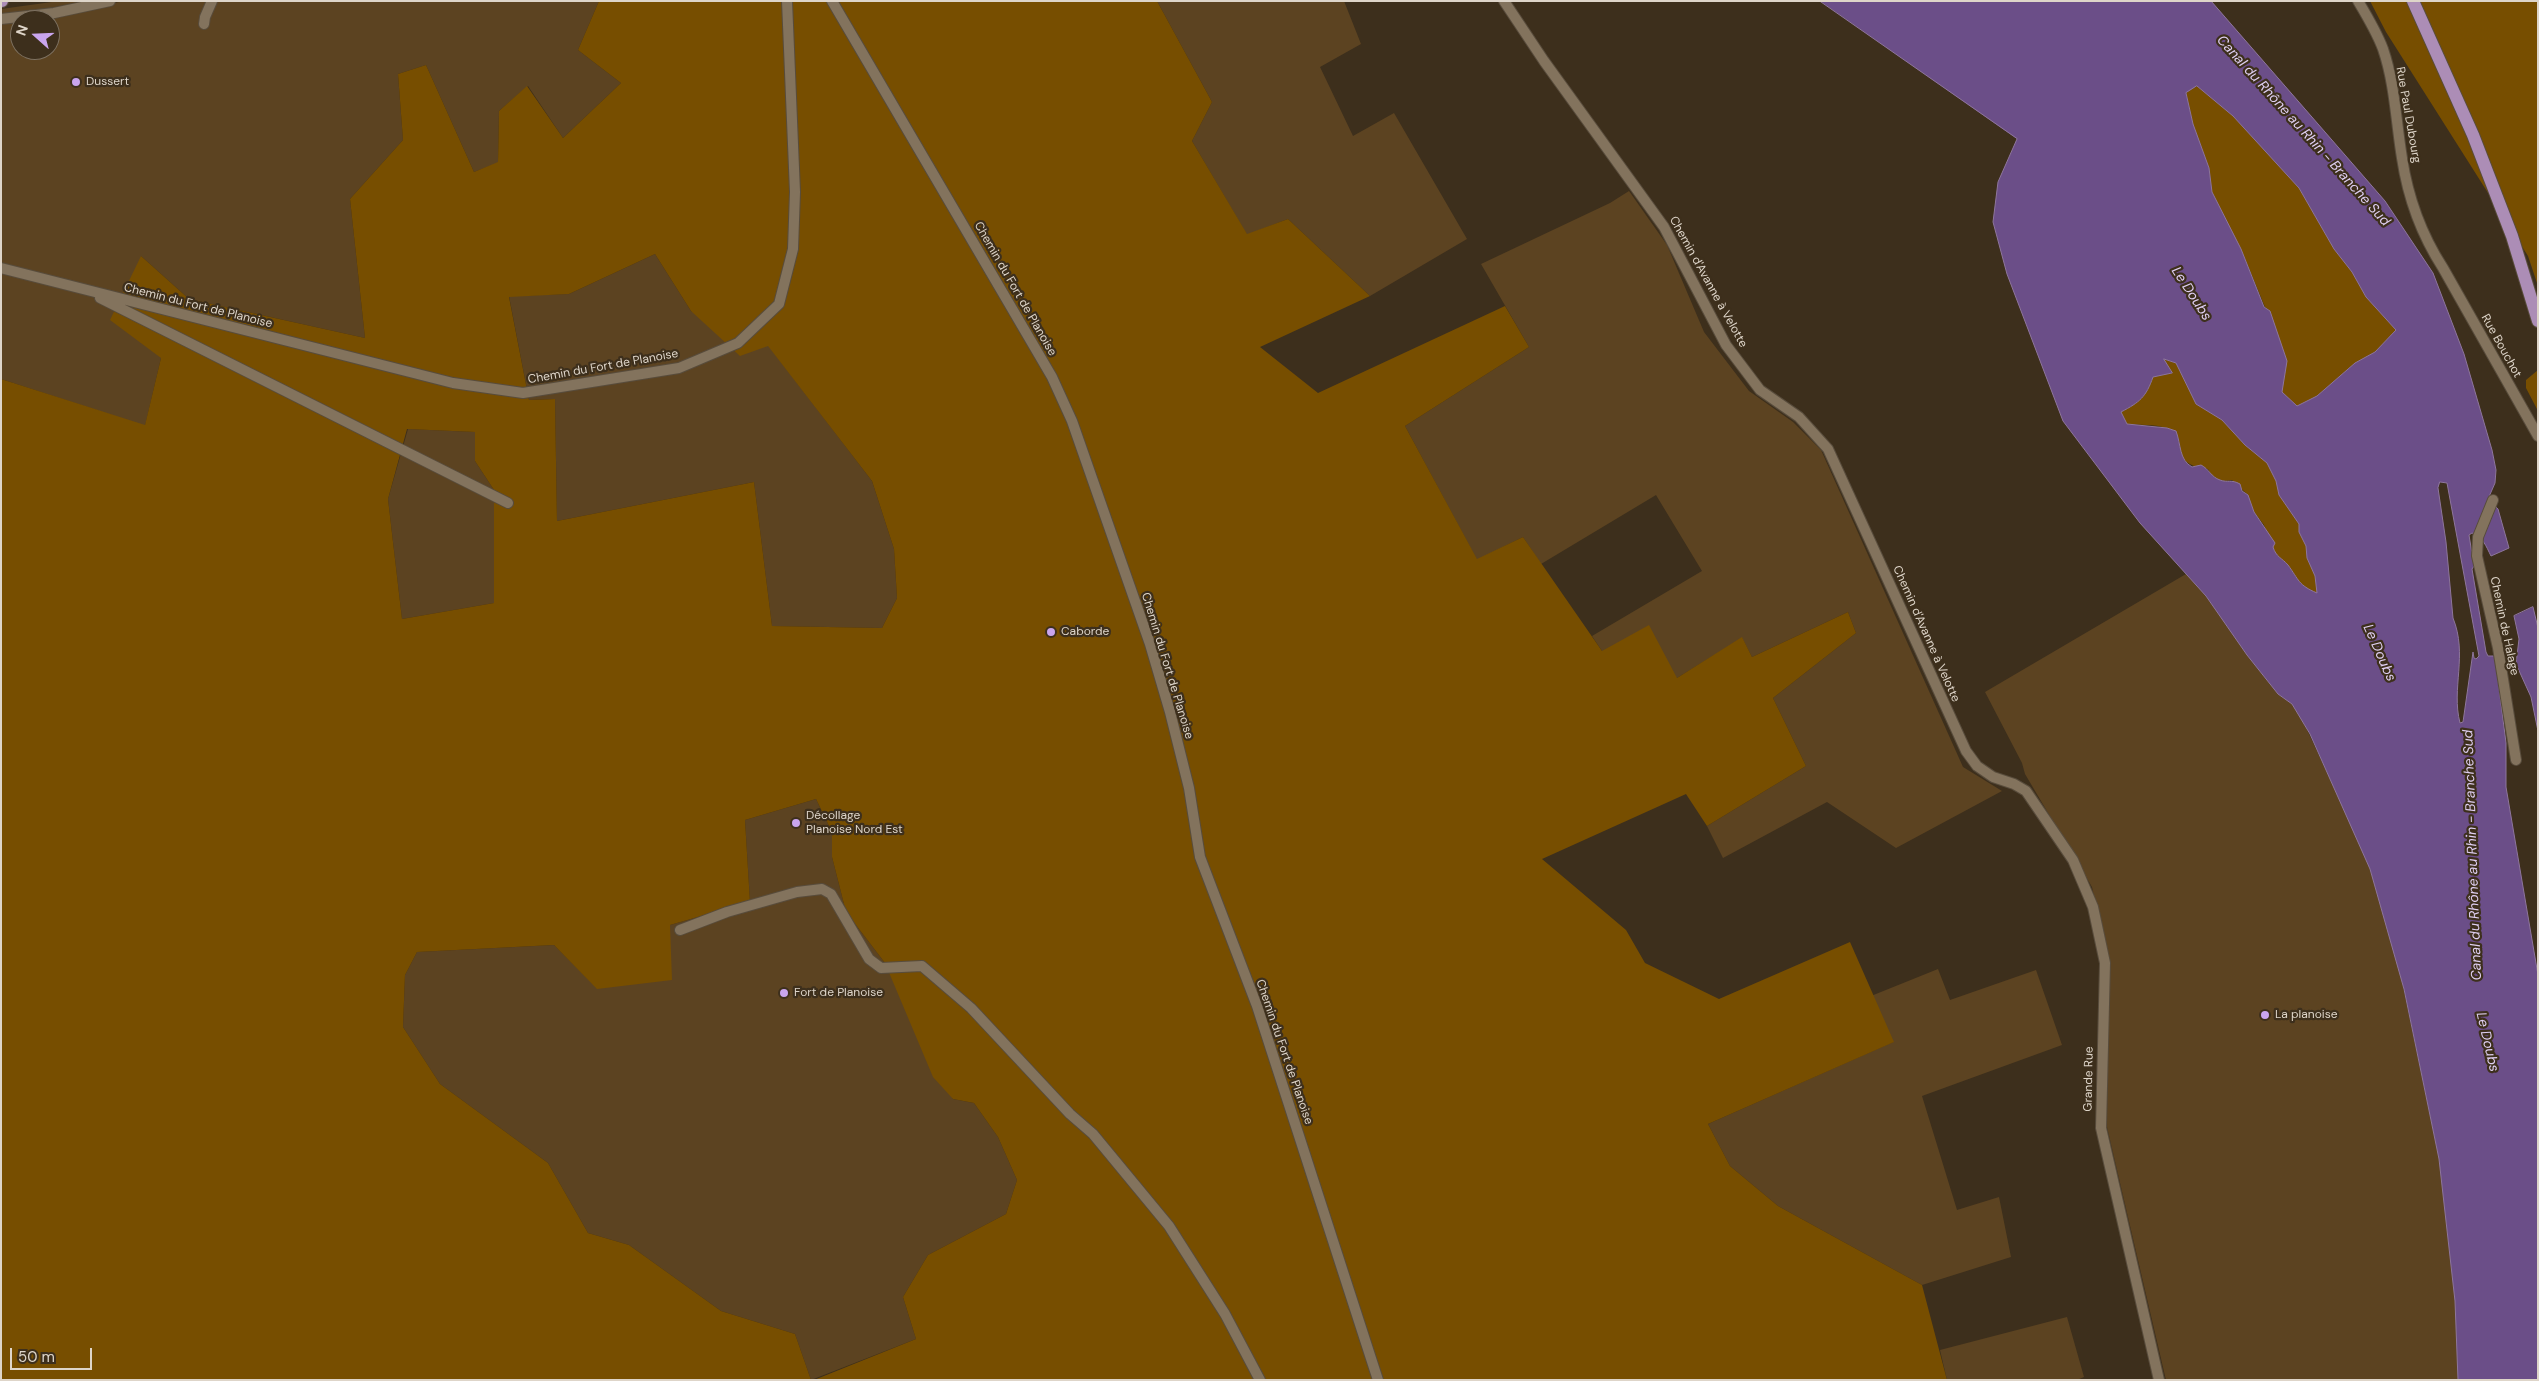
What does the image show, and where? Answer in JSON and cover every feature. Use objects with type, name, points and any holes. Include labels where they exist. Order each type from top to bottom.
[{"type":"main road","points":[[2413,1],[2473,134],[2512,236],[2538,321]]},
{"type":"street","points":[[1,19],[54,13],[110,1]]},
{"type":"street","points":[[204,24],[207,10],[212,1]]},
{"type":"street","name":"Chemin du Fort de Planoise","points":[[1,268],[453,383],[523,393],[679,368],[738,343],[779,304],[793,249],[795,192],[787,1]]},
{"type":"street","name":"Chemin du Fort de Planoise","points":[[832,1],[1052,377],[1072,421],[1150,644],[1170,712],[1189,788],[1200,857],[1256,1006],[1378,1380]]},
{"type":"street","name":"Chemin d'Avanne à Velotte","points":[[1504,1],[1544,61],[1664,228],[1726,345],[1760,390],[1799,417],[1828,449],[1966,751],[1977,766],[1993,777],[2014,784],[2026,791]]},
{"type":"street","name":"Rue Paul Dubourg","points":[[2358,1],[2383,49],[2394,98],[2402,160],[2413,209],[2428,244],[2443,268]]},
{"type":"street","name":"Rue Bouchot","points":[[2443,268],[2538,436]]},
{"type":"street","points":[[84,290],[508,503]]},
{"type":"street","name":"Chemin de Halage","points":[[2493,500],[2478,537],[2477,556],[2498,648],[2516,760]]},
{"type":"street","name":"Grande Rue","points":[[2026,791],[2073,860],[2093,906],[2105,963],[2101,1128],[2159,1380]]},
{"type":"street","points":[[680,930],[727,912],[797,892],[822,889],[830,894],[869,959],[881,968],[922,966],[971,1008],[1070,1114],[1093,1134],[1174,1234],[1225,1314],[1260,1380]]},
{"type":"shaded area","points":[[59,1],[91,1],[50,10],[10,10],[10,14],[1,15],[1,9]]},
{"type":"shaded area","points":[[124,1],[599,1],[578,50],[621,83],[563,138],[528,86],[499,111],[498,163],[474,172],[426,65],[398,74],[403,140],[350,199],[365,338],[189,299],[141,256],[161,358],[145,426],[1,379],[1,23],[10,22],[10,60],[60,60],[60,15]]},
{"type":"shaded area","points":[[599,1],[1157,1],[1212,102],[1192,141],[1247,234],[1288,219],[1370,296],[1260,347],[1318,393],[1505,306],[1529,347],[1405,426],[1477,559],[1523,537],[1602,651],[1649,625],[1677,678],[1742,637],[1752,657],[1848,612],[1856,633],[1773,698],[1806,766],[1707,826],[1686,794],[1542,859],[1626,930],[1645,963],[1719,999],[1850,942],[1894,1042],[1708,1124],[1730,1166],[1778,1206],[1922,1285],[1947,1380],[814,1380],[916,1339],[903,1297],[928,1255],[1006,1214],[1017,1180],[998,1137],[974,1103],[953,1099],[933,1077],[885,963],[846,912],[832,857],[832,832],[816,799],[745,820],[750,902],[670,925],[672,980],[597,989],[554,945],[417,952],[405,975],[403,1027],[440,1084],[548,1163],[588,1233],[629,1245],[721,1311],[795,1334],[811,1380],[1,1380],[1,379],[145,425],[161,358],[110,320],[141,256],[189,299],[365,338],[350,199],[403,140],[398,74],[426,65],[474,172],[498,162],[499,111],[527,86],[563,138],[621,83],[578,50]],"holes":[[[655,254],[691,311],[740,356],[768,346],[872,481],[894,549],[897,598],[882,628],[772,626],[754,482],[557,521],[555,399],[529,400],[509,297],[569,294]],[[407,429],[475,432],[475,461],[494,490],[494,603],[402,619],[388,499]]]},
{"type":"shaded area","points":[[1157,1],[1344,1],[1361,44],[1320,67],[1353,136],[1394,113],[1467,239],[1370,296],[1288,219],[1247,235],[1192,141],[1212,102]]},
{"type":"shaded area","points":[[2370,1],[2538,1],[2538,286],[2528,256],[2386,32]]},
{"type":"shaded area","points":[[2197,86],[2233,116],[2299,188],[2334,249],[2352,272],[2366,297],[2396,330],[2375,352],[2355,363],[2317,396],[2297,406],[2282,392],[2282,379],[2286,370],[2270,311],[2265,307],[2243,254],[2212,192],[2209,168],[2193,124],[2186,92]]},
{"type":"shaded area","points":[[1629,191],[1667,245],[1704,332],[1749,391],[1793,422],[1821,450],[1963,767],[2002,791],[1896,848],[1827,802],[1723,858],[1707,826],[1806,766],[1773,698],[1856,633],[1848,612],[1752,657],[1742,638],[1677,678],[1602,651],[1592,636],[1702,571],[1656,495],[1541,564],[1523,537],[1477,560],[1405,426],[1529,347],[1481,264],[1610,203]]},
{"type":"shaded area","points":[[655,254],[691,311],[768,345],[872,481],[894,549],[897,598],[882,628],[772,626],[754,482],[557,521],[555,399],[529,400],[509,296],[569,294]]},
{"type":"shaded area","points":[[2163,359],[2176,363],[2196,404],[2222,420],[2245,445],[2267,463],[2276,481],[2279,495],[2299,524],[2299,532],[2306,546],[2307,558],[2315,576],[2317,594],[2302,587],[2288,565],[2276,556],[2264,525],[2254,512],[2248,495],[2232,480],[2224,481],[2217,479],[2212,476],[2208,469],[2194,466],[2186,461],[2182,456],[2178,437],[2174,432],[2157,426],[2127,424],[2121,412],[2142,398],[2148,390],[2153,377],[2172,373]]},
{"type":"shaded area","points":[[2538,370],[2538,411],[2526,388],[2526,380]]},
{"type":"shaded area","points":[[408,429],[475,432],[475,461],[494,490],[494,603],[402,619],[388,499]]},
{"type":"shaded area","name":"La planoise","points":[[2186,574],[2206,596],[2247,655],[2278,694],[2292,704],[2302,719],[2366,856],[2399,967],[2439,1159],[2455,1301],[2458,1380],[2166,1380],[2107,1127],[2108,958],[2092,887],[2025,774],[2022,763],[1985,692]]},
{"type":"shaded area","points":[[816,799],[832,832],[832,857],[846,912],[885,963],[953,1099],[974,1103],[998,1137],[1017,1180],[1006,1214],[928,1255],[903,1297],[916,1339],[811,1380],[795,1334],[721,1311],[629,1245],[588,1233],[548,1163],[440,1084],[403,1027],[405,975],[417,952],[554,945],[597,988],[670,925],[750,902],[745,820]]},
{"type":"shaded area","points":[[1938,969],[1950,1000],[2036,970],[2062,1045],[1922,1096],[1957,1210],[1999,1197],[2011,1257],[1922,1285],[1778,1206],[1730,1166],[1708,1124],[1893,1042],[1871,996]]},
{"type":"shaded area","points":[[2067,1317],[2084,1377],[2077,1380],[1947,1380],[1940,1350]]},
{"type":"water","points":[[1820,1],[2211,1],[2385,201],[2433,273],[2464,354],[2492,450],[2496,470],[2495,483],[2488,499],[2498,509],[2509,548],[2491,556],[2484,542],[2479,537],[2472,533],[2469,535],[2474,566],[2472,569],[2486,652],[2488,656],[2495,656],[2506,743],[2506,787],[2538,975],[2538,1380],[2458,1380],[2455,1301],[2439,1159],[2404,989],[2370,869],[2310,734],[2292,704],[2278,694],[2247,655],[2206,596],[2140,523],[2063,421],[2007,274],[1993,222],[1998,182],[2017,139]],"holes":[[[2197,86],[2233,116],[2299,188],[2334,249],[2352,272],[2366,297],[2396,330],[2375,352],[2355,363],[2317,396],[2297,406],[2282,392],[2287,361],[2270,311],[2264,307],[2241,249],[2212,192],[2209,168],[2193,124],[2186,93]],[[2164,359],[2176,363],[2196,404],[2222,420],[2245,445],[2267,463],[2276,481],[2279,495],[2299,524],[2299,532],[2306,546],[2307,558],[2315,576],[2317,593],[2302,585],[2288,565],[2276,553],[2273,547],[2275,543],[2254,512],[2248,495],[2242,491],[2240,484],[2217,479],[2201,465],[2192,467],[2188,464],[2183,456],[2176,431],[2167,428],[2127,424],[2121,412],[2142,398],[2148,390],[2153,377],[2172,373]],[[2440,482],[2447,483],[2479,656],[2476,659],[2474,658],[2473,652],[2463,722],[2460,723],[2457,697],[2459,645],[2453,618],[2446,542],[2438,488]]]},
{"type":"water","points":[[2533,607],[2538,628],[2538,731],[2531,697],[2516,664],[2519,639],[2514,616]]},
{"type":"place","name":"Dussert","points":[[76,82]]},
{"type":"place","name":"Caborde","points":[[1051,632]]},
{"type":"place","name":"Décollage Planoise Nord Est","points":[[796,823]]},
{"type":"place","name":"Fort de Planoise","points":[[784,993]]},
{"type":"place","name":"La planoise","points":[[2265,1015]]},
{"type":"water label","name":"Canal du Rhône au Rhin - Branche Sud","points":[[2303,131]]},
{"type":"water label","name":"Le Doubs","points":[[2191,294]]},
{"type":"water label","name":"Le Doubs","points":[[2379,653]]},
{"type":"water label","name":"Canal du Rhône au Rhin - Branche Sud","points":[[2473,855]]},
{"type":"water label","name":"Le Doubs","points":[[2487,1042]]}]
